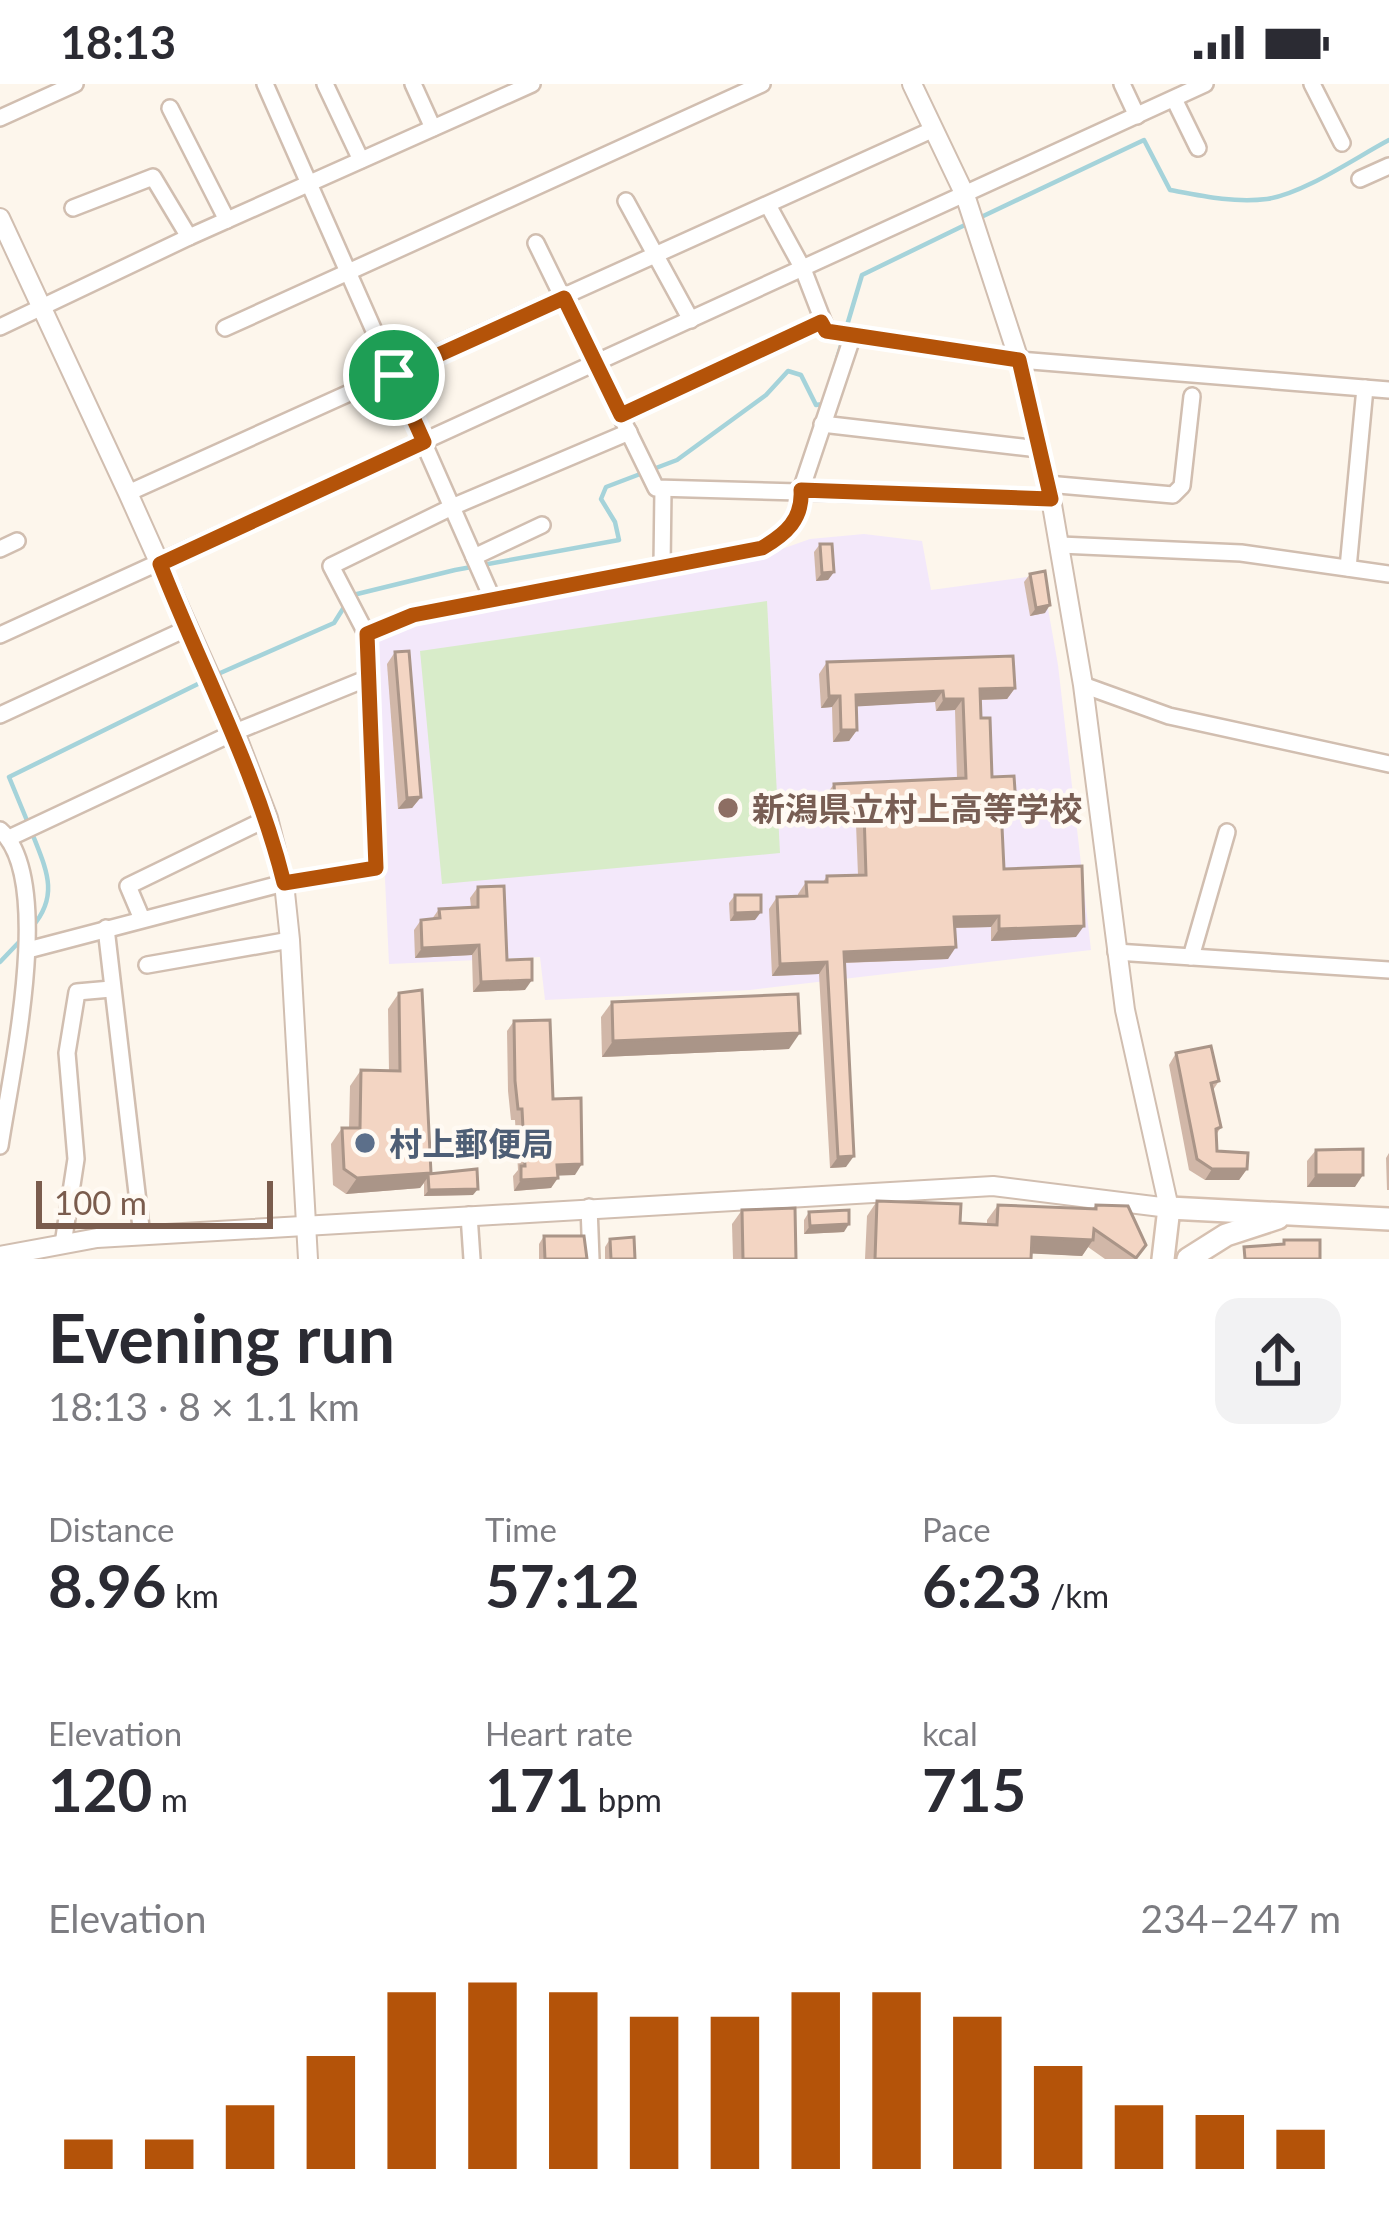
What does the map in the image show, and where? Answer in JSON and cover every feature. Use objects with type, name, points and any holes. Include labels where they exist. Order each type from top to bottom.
[{"type":"main road","points":[[1163,1259],[1169,1208],[1389,1219]]},
{"type":"main road","points":[[1188,1259],[1226,1235],[1290,1214]]},
{"type":"street","points":[[0,118],[75,84]]},
{"type":"street","points":[[265,84],[493,600]]},
{"type":"street","points":[[325,84],[362,160]]},
{"type":"street","points":[[412,84],[433,128]]},
{"type":"street","points":[[0,327],[512,88],[532,84]]},
{"type":"street","points":[[224,328],[762,84]]},
{"type":"street","points":[[0,1256],[142,1236],[993,1186],[1169,1208],[1116,952],[1083,685],[1040,448],[1019,360],[965,195],[913,84]]},
{"type":"street","points":[[1122,84],[1137,116]]},
{"type":"street","points":[[0,635],[1205,84]]},
{"type":"street","points":[[1312,84],[1342,143]]},
{"type":"street","points":[[1174,99],[1198,148]]},
{"type":"street","points":[[170,108],[227,220]]},
{"type":"street","points":[[128,494],[934,129]]},
{"type":"street","points":[[1360,179],[1389,166]]},
{"type":"street","points":[[73,208],[153,177],[189,237]]},
{"type":"street","points":[[626,202],[691,320]]},
{"type":"street","points":[[768,205],[803,269],[826,331],[1019,360],[1389,389]]},
{"type":"street","points":[[0,218],[160,564],[268,818],[284,883],[290,940],[308,1259]]},
{"type":"street","points":[[536,243],[656,488],[1173,495],[1182,486],[1192,396]]},
{"type":"street","points":[[621,415],[821,322]]},
{"type":"street","points":[[367,634],[413,615],[762,548],[784,535],[802,506],[801,490],[853,335]]},
{"type":"street","points":[[1348,568],[1365,388]]},
{"type":"street","points":[[822,424],[1040,448]]},
{"type":"street","points":[[28,950],[284,883],[376,868],[367,634],[332,566],[452,507],[629,432]]},
{"type":"street","points":[[662,567],[663,488]]},
{"type":"street","points":[[474,557],[542,525]]},
{"type":"street","points":[[0,549],[17,541]]},
{"type":"street","points":[[1060,545],[1241,554],[1389,574]]},
{"type":"street","points":[[0,715],[186,629]]},
{"type":"street","points":[[0,1146],[8,1038],[28,950],[27,895],[5,834],[368,678]]},
{"type":"street","points":[[1083,685],[1169,716],[1389,764]]},
{"type":"street","points":[[142,919],[128,886],[268,818]]},
{"type":"street","points":[[1191,957],[1227,832]]},
{"type":"street","points":[[106,928],[142,1236]]},
{"type":"street","points":[[147,965],[290,940]]},
{"type":"street","points":[[1116,952],[1389,970]]},
{"type":"street","points":[[63,1244],[76,1159],[67,1052],[77,992],[111,989]]},
{"type":"street","points":[[589,1208],[592,1259]]},
{"type":"street","points":[[469,1214],[472,1259]]},
{"type":"shaded area","name":"新潟県立村上高等学校","points":[[864,534],[922,541],[931,590],[1042,575],[1058,665],[1091,950],[750,990],[545,1000],[540,957],[389,964],[374,646],[385,635],[396,629],[759,557],[810,539]]},
{"type":"green space","points":[[767,601],[780,853],[442,884],[420,651]]},
{"type":"building","points":[[820,544],[832,544],[834,572],[822,573]]},
{"type":"building","points":[[1045,571],[1050,605],[1036,608],[1030,574]]},
{"type":"building","points":[[409,651],[421,797],[407,798],[395,652]]},
{"type":"building","points":[[1013,656],[1015,688],[980,689],[981,718],[990,718],[992,777],[1014,776],[1016,805],[1001,806],[1004,869],[1082,866],[1084,926],[999,929],[999,916],[954,917],[956,947],[844,952],[854,1156],[838,1157],[827,962],[780,964],[777,897],[807,896],[806,882],[827,882],[827,876],[866,875],[864,812],[836,814],[834,784],[966,778],[963,699],[944,699],[943,691],[856,695],[857,730],[841,730],[840,696],[829,696],[827,662]]},
{"type":"building","points":[[504,886],[507,960],[532,959],[532,980],[481,982],[479,945],[422,948],[421,920],[440,918],[439,909],[478,907],[478,887]]},
{"type":"building","points":[[735,895],[761,895],[761,912],[735,913]]},
{"type":"building","points":[[422,990],[431,1173],[357,1178],[344,1169],[342,1128],[360,1128],[361,1070],[400,1071],[399,993]]},
{"type":"building","points":[[798,994],[800,1033],[613,1041],[612,1002]]},
{"type":"building","points":[[550,1020],[553,1099],[581,1098],[582,1164],[557,1165],[558,1178],[521,1180],[521,1166],[525,1166],[514,1021]]},
{"type":"building","points":[[1211,1046],[1219,1081],[1211,1083],[1221,1127],[1216,1129],[1217,1151],[1248,1153],[1247,1169],[1212,1169],[1197,1159],[1176,1053]]},
{"type":"building","points":[[1363,1149],[1363,1175],[1316,1175],[1316,1150]]},
{"type":"building","points":[[477,1169],[478,1189],[429,1190],[428,1174]]},
{"type":"building","points":[[877,1201],[961,1204],[960,1223],[997,1225],[998,1205],[1128,1206],[1146,1245],[1136,1258],[1094,1229],[1093,1240],[1032,1237],[1031,1259],[875,1259]]},
{"type":"building","points":[[795,1208],[796,1259],[743,1259],[742,1210]]},
{"type":"building","points":[[849,1210],[849,1224],[810,1226],[809,1212]]},
{"type":"building","points":[[544,1236],[584,1236],[587,1259],[545,1259]]},
{"type":"building","points":[[634,1237],[635,1259],[611,1259],[610,1239]]},
{"type":"building","points":[[1284,1240],[1320,1240],[1320,1259],[1245,1259],[1244,1247],[1284,1244]]},
{"type":"waterway","points":[[977,219],[1144,140],[1170,190],[1242,200],[1296,190],[1389,140]]},
{"type":"waterway","points":[[837,359],[862,275],[967,224]]},
{"type":"waterway","points":[[353,595],[455,570],[619,540],[601,499],[606,487],[677,460],[766,395],[788,371],[801,375],[816,405],[823,404]]},
{"type":"waterway","points":[[218,674],[334,623],[346,604]]},
{"type":"waterway","points":[[28,823],[9,777],[208,679]]},
{"type":"waterway","points":[[32,833],[48,882],[46,904],[32,927]]},
{"type":"waterway","points":[[0,962],[21,940]]},
{"type":"place","name":"新潟県立村上高等学校","points":[[728,808]]},
{"type":"place","name":"村上郵便局","points":[[365,1143]]},
{"type":"route","points":[[564,298],[621,415],[821,322],[826,331],[1019,360],[1051,499],[801,490],[802,506],[796,518],[784,535],[762,548],[413,615],[367,634],[376,868],[284,883],[268,818],[235,733],[160,564],[424,442],[394,375],[564,298]]}]
